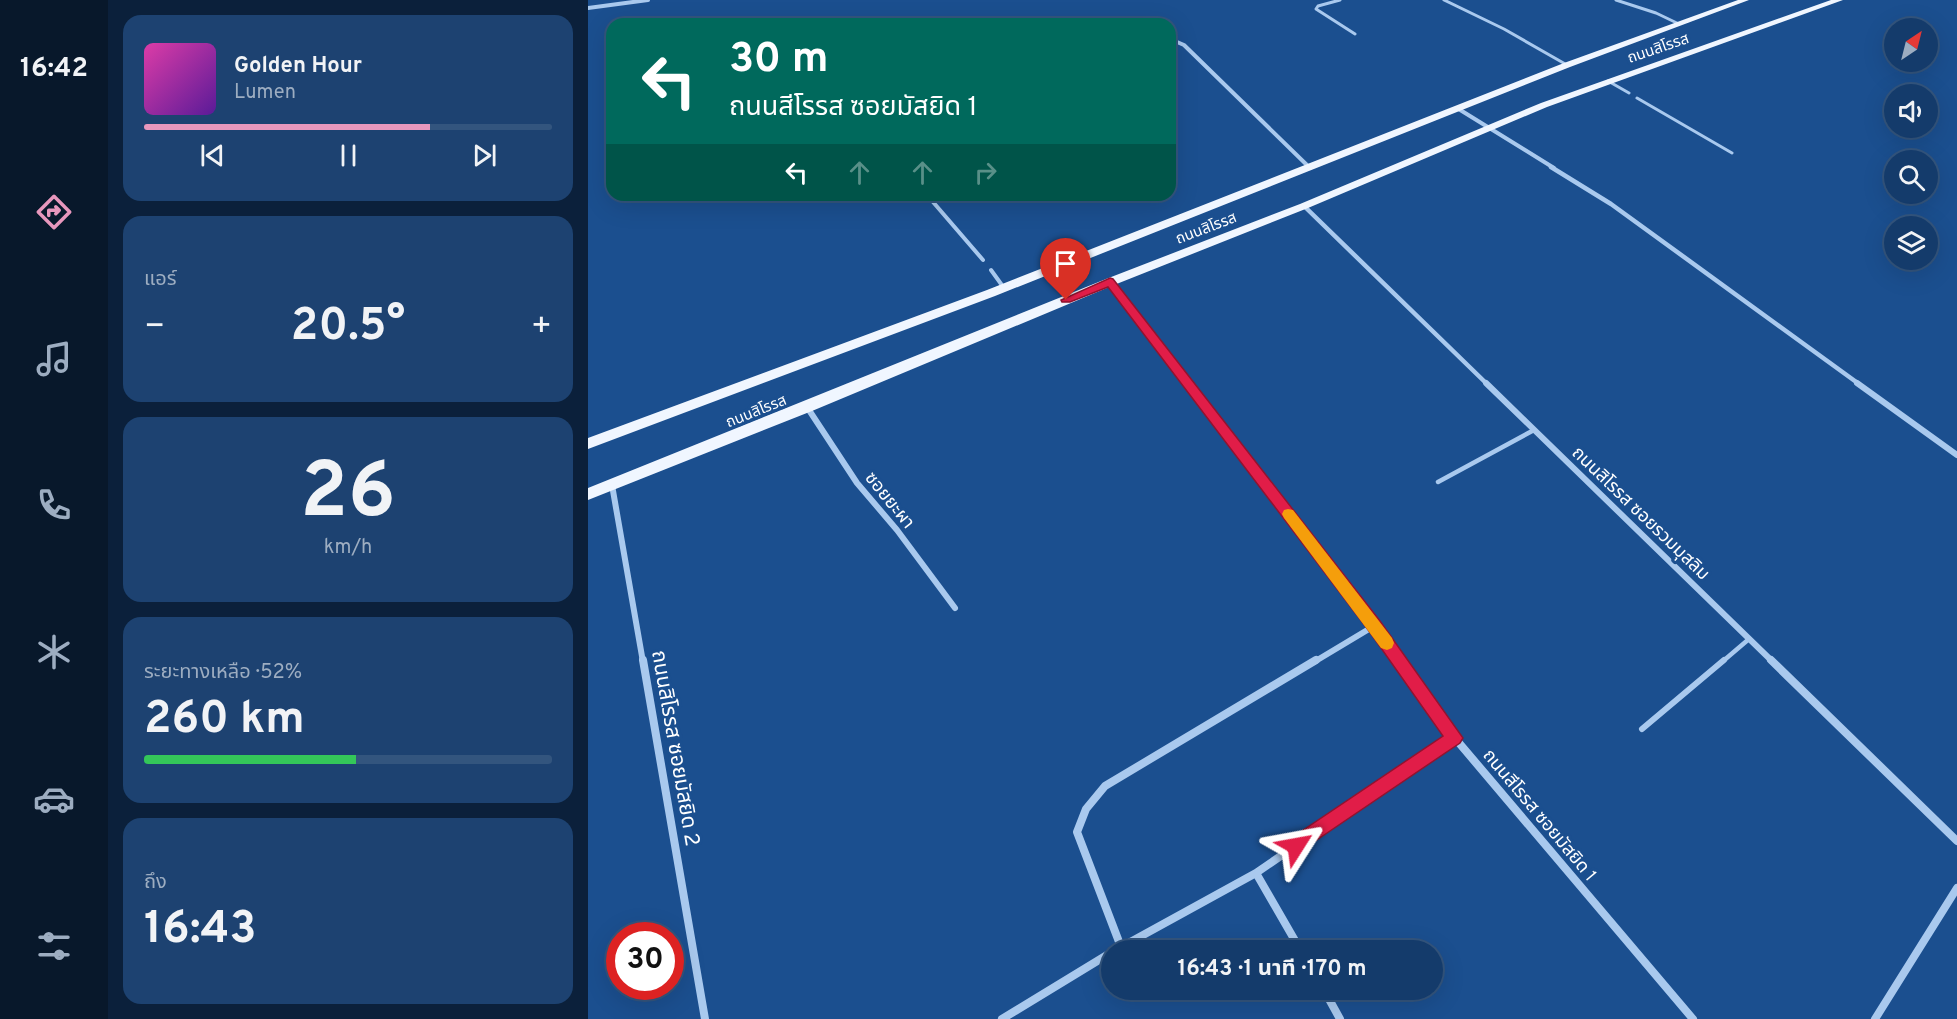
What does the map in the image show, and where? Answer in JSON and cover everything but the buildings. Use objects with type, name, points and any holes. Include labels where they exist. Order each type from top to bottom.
[{"type":"main road","name":"ถนนสิโรรส","points":[[588,444],[1004,288],[1567,64],[1745,0]]},
{"type":"main road","name":"ถนนสิโรรส","points":[[588,494],[1110,282],[1304,206],[1487,127],[1608,81],[1839,0]]},
{"type":"street","points":[[588,8],[648,0]]},
{"type":"street","points":[[1176,42],[1184,45],[1310,168]]},
{"type":"street","points":[[1457,108],[1611,204],[1957,455]]},
{"type":"street","name":"ถนนสิโรรส ซอยรวมมุสลิม","points":[[1304,206],[1957,841]]},
{"type":"street","name":"ถนนสีโรรส ซอยมัสยิด 1","points":[[1110,282],[1374,626],[1454,738],[1693,1019]]},
{"type":"street","name":"ซอยยะผา","points":[[807,406],[857,483],[897,530],[955,608]]},
{"type":"street","name":"ถนนสิโรรส ซอยมัสยิด 2","points":[[612,484],[705,1019]]},
{"type":"street","points":[[1112,940],[1077,832],[1086,809],[1105,786],[1374,626]]},
{"type":"street","points":[[1133,940],[1256,873],[1454,738]]},
{"type":"street","points":[[1256,873],[1295,940]]},
{"type":"street","points":[[1875,1019],[1957,888]]},
{"type":"street","points":[[1002,1019],[1101,959]]},
{"type":"street","points":[[1330,1000],[1340,1019]]},
{"type":"lane","points":[[1340,0],[1318,6],[1316,9],[1355,34]]},
{"type":"lane","points":[[1444,0],[1504,29],[1567,64]]},
{"type":"lane","points":[[1616,0],[1656,13],[1679,24]]},
{"type":"lane","points":[[1608,81],[1629,93]]},
{"type":"lane","points":[[1637,98],[1732,153]]},
{"type":"lane","points":[[932,201],[983,260]]},
{"type":"lane","points":[[991,270],[1004,288]]},
{"type":"lane","points":[[1438,482],[1534,430]]},
{"type":"lane","points":[[1642,729],[1749,639]]},
{"type":"slow traffic","points":[[1288,514],[1387,643]]},
{"type":"route","points":[[1066,300],[1110,282],[1374,626],[1454,738],[1296,846]]}]
